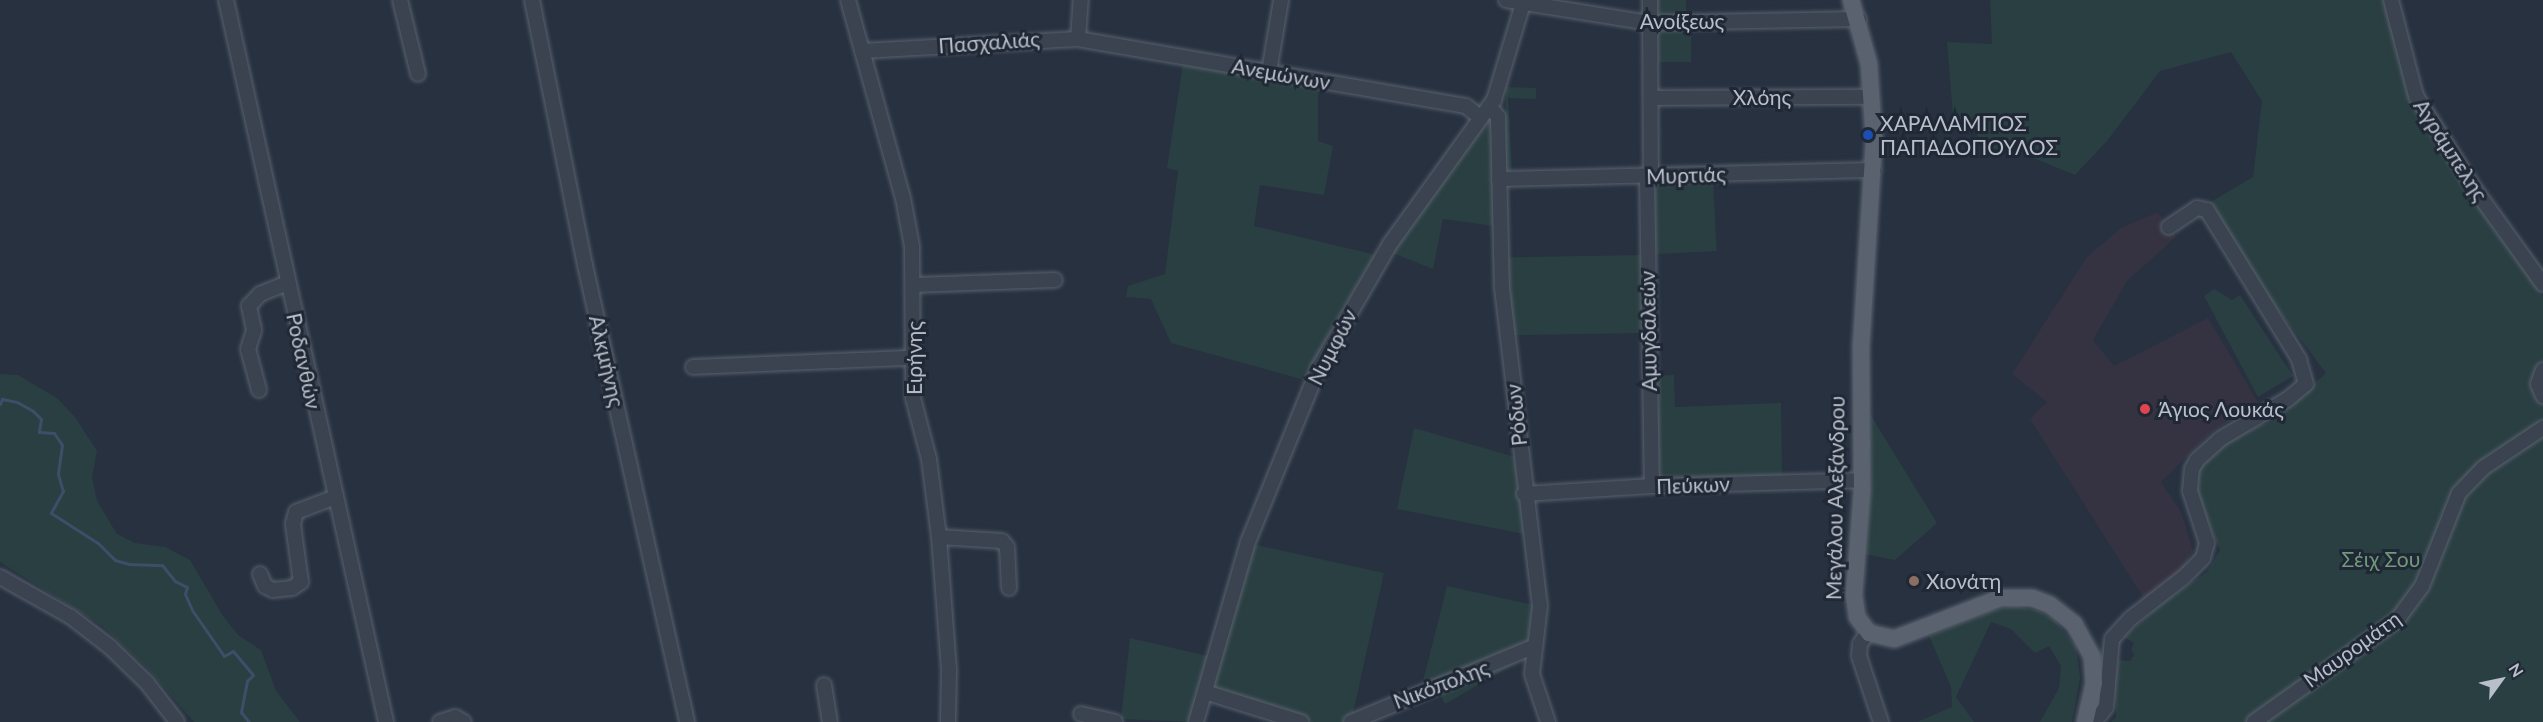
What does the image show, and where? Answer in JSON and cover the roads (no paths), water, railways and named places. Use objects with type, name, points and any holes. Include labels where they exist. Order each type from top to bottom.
[{"type":"main road","name":"Μεγάλου Αλεξάνδρου","points":[[1851,0],[1859,19],[1872,97],[1874,170],[1861,346],[1862,480],[1854,601],[1857,617],[1868,632]]},
{"type":"main road","points":[[1868,632],[1885,638],[1908,636],[2000,598],[2025,597],[2045,602],[2068,617],[2090,648],[2094,675],[2086,719]]},
{"type":"street","name":"Ροδανθών","points":[[226,0],[386,722]]},
{"type":"street","points":[[400,0],[418,74]]},
{"type":"street","name":"Αλκμήνης","points":[[532,0],[585,265],[687,722]]},
{"type":"street","name":"Ειρήνης","points":[[848,0],[903,198],[915,285],[912,358],[914,405],[929,459],[939,537],[948,669],[948,722]]},
{"type":"street","points":[[1078,39],[1081,0]]},
{"type":"street","points":[[1269,72],[1281,0]]},
{"type":"street","name":"Ανοίξεως","points":[[1506,0],[1650,23],[1859,19]]},
{"type":"street","name":"Αμυγδαλεών","points":[[1650,0],[1652,486]]},
{"type":"street","name":"Αγράμπελης","points":[[2391,0],[2416,96],[2479,194],[2543,284]]},
{"type":"street","name":"Νυμφών","points":[[1196,722],[1248,542],[1323,358],[1390,243],[1485,112],[1523,1]]},
{"type":"street","name":"Πασχαλιάς","points":[[862,51],[1078,39]]},
{"type":"street","name":"Ανεμώνων","points":[[1078,39],[1466,106],[1485,112]]},
{"type":"street","name":"Χλόης","points":[[1651,98],[1872,97]]},
{"type":"street","name":"Ρόδων","points":[[1485,112],[1498,117],[1501,272],[1524,494],[1540,606],[1533,647],[1532,674],[1548,722]]},
{"type":"street","name":"Μυρτιάς","points":[[1499,179],[1874,170]]},
{"type":"street","points":[[2086,719],[2096,717],[2106,707],[2112,639],[2130,619],[2184,577],[2203,558],[2207,543],[2190,491],[2192,469],[2197,460],[2220,439],[2289,399],[2306,384],[2299,359],[2207,210],[2197,208],[2169,228]]},
{"type":"street","points":[[915,285],[1055,280]]},
{"type":"street","points":[[259,390],[248,349],[254,330],[249,306],[260,294],[287,283]]},
{"type":"street","points":[[693,367],[912,358]]},
{"type":"street","points":[[2543,370],[2538,384],[2543,396]]},
{"type":"street","name":"Μαυρομάτη","points":[[2254,722],[2397,620],[2422,586],[2459,493],[2483,468],[2543,428]]},
{"type":"street","name":"Πεύκων","points":[[1524,494],[1652,486],[1862,480]]},
{"type":"street","points":[[260,574],[265,586],[273,590],[291,588],[301,582],[293,524],[296,512],[335,497]]},
{"type":"street","points":[[939,537],[1002,541],[1007,547],[1009,588]]},
{"type":"street","points":[[0,590],[0,577],[71,617],[110,646],[147,683],[177,722]]},
{"type":"street","points":[[1868,632],[1860,644],[1859,656],[1881,722]]},
{"type":"street","name":"Νικόπολης","points":[[1350,722],[1533,647]]},
{"type":"street","points":[[824,685],[830,722]]},
{"type":"street","points":[[1205,692],[1301,722]]},
{"type":"street","points":[[1081,714],[1115,722]]},
{"type":"street","points":[[440,722],[455,717],[464,722]]},
{"type":"waterway","points":[[0,404],[2,399],[17,402],[33,411],[41,419],[39,432],[54,433],[62,445],[58,474],[63,491],[51,513],[98,543],[115,560],[129,564],[162,565],[175,581],[187,587],[185,594],[192,610],[224,656],[233,651],[253,675],[247,681],[241,712],[249,722]]},
{"type":"place","name":"ΧΑΡΑΛΑΜΠΟΣ ΠΑΠΑΔΟΠΟΥΛΟΣ","points":[[1868,135]]},
{"type":"place","name":"Άγιος Λουκάς","points":[[2145,409]]},
{"type":"place","name":"Χιονάτη","points":[[1914,581]]},
{"type":"park label","name":"Σέιχ Σου","points":[[2381,559]]}]
